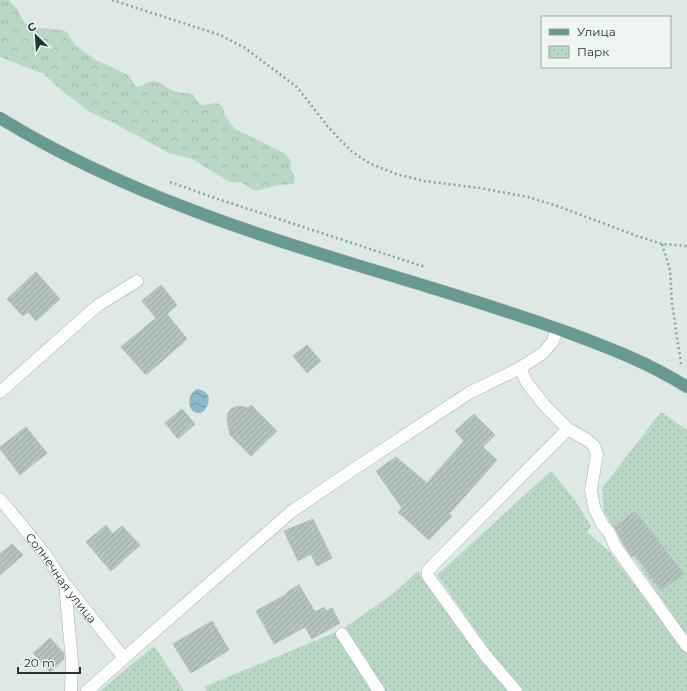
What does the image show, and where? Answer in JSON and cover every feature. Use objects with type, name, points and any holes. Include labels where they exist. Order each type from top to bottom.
[{"type":"main road","points":[[0,118],[28,135],[105,174],[171,203],[253,232],[362,267],[489,305],[557,329],[643,363],[687,387]]},
{"type":"street","points":[[0,392],[97,306],[137,281]]},
{"type":"street","points":[[87,691],[291,512],[469,393],[520,368],[543,353],[553,341],[557,329]]},
{"type":"street","points":[[520,368],[527,383],[546,407],[568,429],[594,446],[597,454],[591,490],[594,506],[602,524],[609,532],[615,546],[687,646]]},
{"type":"street","points":[[516,691],[485,655],[428,576],[428,571],[440,557],[568,429]]},
{"type":"street","name":"Солнечная улица","points":[[0,498],[45,554],[65,584],[124,658]]},
{"type":"street","points":[[65,584],[72,662],[71,691]]},
{"type":"street","points":[[342,634],[379,691]]},
{"type":"path","points":[[112,0],[220,35],[245,48],[297,87],[329,128],[351,150],[368,163],[396,174],[424,180],[528,197],[662,244],[687,246]]},
{"type":"path","points":[[164,179],[214,198],[430,268]]},
{"type":"path","points":[[662,244],[670,270],[672,303],[682,368],[675,365]]},
{"type":"green space","points":[[0,0],[9,0],[18,10],[24,23],[40,28],[62,30],[67,32],[75,45],[96,60],[130,76],[133,83],[137,87],[154,81],[174,91],[193,94],[197,101],[202,105],[217,103],[222,106],[225,116],[235,129],[286,154],[290,160],[291,170],[295,177],[294,184],[278,185],[255,191],[242,183],[230,182],[192,159],[169,153],[116,124],[90,112],[60,89],[44,74],[0,57]]},
{"type":"green space","points":[[661,412],[687,430],[687,636],[604,512],[602,488]]},
{"type":"green space","points":[[551,471],[575,500],[591,526],[587,532],[610,552],[687,655],[687,691],[523,691],[488,648],[437,575]]},
{"type":"green space","points":[[418,571],[463,635],[507,691],[385,691],[344,628],[393,594]]},
{"type":"green space","points":[[336,632],[371,691],[207,691],[204,687]]},
{"type":"green space","points":[[154,646],[184,691],[100,691]]},
{"type":"water","points":[[198,389],[206,393],[209,399],[206,409],[201,413],[194,412],[191,409],[189,402],[194,391]]},
{"type":"building","points":[[36,272],[60,299],[36,321],[28,312],[23,316],[7,299]]},
{"type":"building","points":[[161,285],[177,305],[167,314],[187,339],[146,375],[121,347],[156,318],[142,301]]},
{"type":"building","points":[[307,345],[321,361],[307,373],[293,356]]},
{"type":"building","points":[[251,405],[277,431],[251,456],[230,435],[227,418],[231,409],[240,406],[248,408]]},
{"type":"building","points":[[182,409],[195,424],[178,439],[165,423]]},
{"type":"building","points":[[474,414],[495,435],[483,447],[497,460],[449,514],[452,516],[429,540],[398,512],[402,508],[376,471],[396,457],[427,483],[464,441],[455,431]]},
{"type":"building","points":[[26,427],[47,453],[20,475],[0,447]]},
{"type":"building","points":[[635,511],[684,574],[661,590],[635,554],[632,557],[622,542],[615,527]]},
{"type":"building","points":[[313,519],[332,558],[317,566],[311,554],[298,561],[284,531]]},
{"type":"building","points":[[106,525],[113,534],[122,526],[140,545],[111,571],[86,542]]},
{"type":"building","points":[[12,544],[23,555],[0,575],[0,554]]},
{"type":"building","points":[[299,585],[315,612],[324,607],[326,611],[332,608],[340,623],[312,639],[305,627],[274,644],[256,611],[287,594],[287,592]]},
{"type":"building","points":[[212,621],[229,650],[191,673],[173,644]]},
{"type":"building","points":[[50,638],[64,653],[64,659],[50,672],[33,653]]}]
